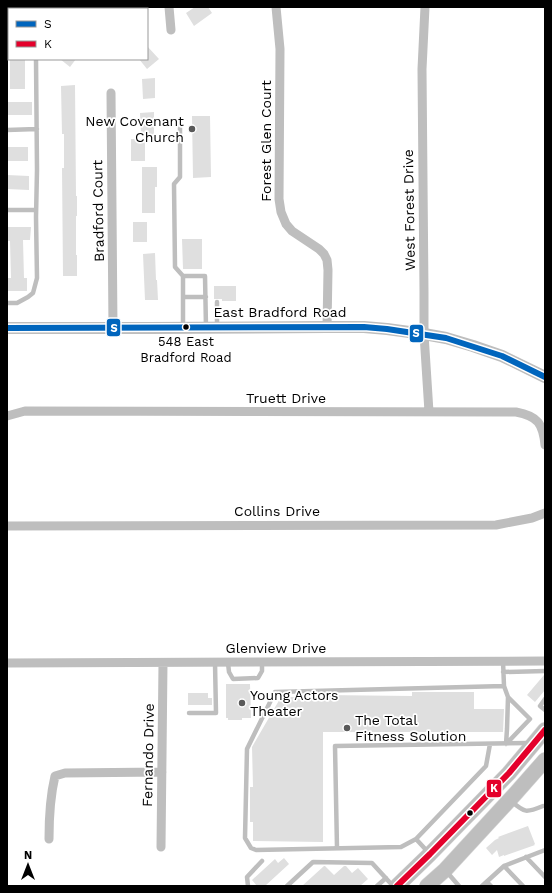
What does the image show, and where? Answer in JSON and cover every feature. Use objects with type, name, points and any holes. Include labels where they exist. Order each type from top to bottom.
[{"type":"main road","points":[[391,882],[430,854],[508,773],[540,748],[545,730]]},
{"type":"main road","points":[[427,886],[445,870],[545,760]]},
{"type":"main road","points":[[430,854],[445,870]]},
{"type":"street","points":[[169,7],[171,30]]},
{"type":"street","name":"Forest Glen Court","points":[[276,7],[280,49],[279,199],[281,212],[283,221],[292,231],[319,249],[327,260],[327,327]]},
{"type":"street","name":"West Forest Drive","points":[[424,7],[422,69],[424,334],[429,412]]},
{"type":"street","name":"Bradford Court","points":[[111,93],[113,328]]},
{"type":"street","name":"East Bradford Road","points":[[7,328],[387,328],[446,338],[466,344],[502,356],[545,377]]},
{"type":"street","name":"Truett Drive","points":[[7,416],[25,411],[516,412],[528,414],[537,421],[542,428],[545,445]]},
{"type":"street","name":"Collins Drive","points":[[7,526],[496,525],[532,518],[545,513]]},
{"type":"street","name":"Glenview Drive","points":[[7,664],[545,661]]},
{"type":"street","name":"Fernando Drive","points":[[161,847],[163,663]]},
{"type":"street","points":[[48,839],[52,787],[55,776],[65,773],[162,772]]},
{"type":"lane","points":[[7,303],[17,303],[25,300],[33,293],[37,278],[36,60]]},
{"type":"lane","points":[[180,123],[180,176],[174,184],[175,267],[183,276],[183,328]]},
{"type":"lane","points":[[7,130],[37,129]]},
{"type":"lane","points":[[7,210],[36,210]]},
{"type":"lane","points":[[183,276],[205,276],[206,297],[212,328]]},
{"type":"lane","points":[[183,297],[206,297]]},
{"type":"lane","points":[[212,328],[217,302]]},
{"type":"lane","points":[[228,663],[229,672],[233,678],[258,678],[262,671],[262,662]]},
{"type":"lane","points":[[503,662],[504,686],[508,697],[506,744]]},
{"type":"lane","points":[[189,712],[216,712],[215,663]]},
{"type":"lane","points":[[503,672],[545,671]]},
{"type":"lane","points":[[490,744],[486,766],[416,839],[401,847],[256,850],[251,848],[245,838],[247,749],[275,692],[504,686]]},
{"type":"lane","points":[[506,744],[530,719],[508,697]]},
{"type":"lane","points":[[545,699],[540,706],[545,710]]},
{"type":"lane","points":[[337,848],[335,746],[506,744],[540,748]]},
{"type":"lane","points":[[509,800],[522,810],[527,811],[543,806]]},
{"type":"lane","points":[[416,839],[430,854]]},
{"type":"lane","points":[[482,886],[504,866],[545,850]]},
{"type":"lane","points":[[526,857],[545,877]]},
{"type":"lane","points":[[248,886],[247,877],[262,861]]},
{"type":"lane","points":[[287,886],[313,862],[372,863],[391,882],[393,886]]},
{"type":"lane","points":[[504,866],[523,886]]},
{"type":"lane","points":[[445,870],[459,886]]},
{"type":"lane","points":[[377,886],[391,882]]},
{"type":"lane","points":[[486,882],[491,886]]},
{"type":"building","points":[[195,7],[208,7],[212,13],[194,26],[186,13]]},
{"type":"building","points":[[148,47],[159,59],[147,69],[140,60],[148,60]]},
{"type":"building","points":[[10,60],[25,60],[25,89],[10,89]]},
{"type":"building","points":[[61,60],[75,60],[70,67]]},
{"type":"building","points":[[155,78],[155,98],[143,99],[142,79]]},
{"type":"building","points":[[75,85],[77,276],[63,276],[62,168],[64,168],[64,134],[62,134],[61,86]]},
{"type":"building","points":[[7,102],[32,102],[32,115],[7,115]]},
{"type":"building","points":[[154,112],[154,135],[141,135],[140,113]]},
{"type":"building","points":[[192,116],[210,116],[211,177],[193,178]]},
{"type":"building","points":[[131,139],[145,139],[145,161],[131,161]]},
{"type":"building","points":[[7,147],[28,147],[28,161],[7,161]]},
{"type":"building","points":[[142,167],[157,167],[155,213],[142,213]]},
{"type":"building","points":[[7,175],[29,176],[29,190],[7,189]]},
{"type":"building","points":[[133,222],[147,222],[147,242],[133,242]]},
{"type":"building","points":[[8,227],[31,227],[30,240],[23,240],[24,278],[27,278],[27,291],[7,291],[7,278],[11,278],[10,241],[7,241]]},
{"type":"building","points":[[182,239],[202,239],[202,269],[183,269]]},
{"type":"building","points":[[155,253],[158,300],[145,300],[143,254]]},
{"type":"building","points":[[214,286],[236,286],[236,301],[222,301],[222,299],[214,299]]},
{"type":"building","points":[[544,675],[545,690],[535,702],[527,695]]},
{"type":"building","points":[[226,684],[250,684],[251,718],[242,718],[242,720],[228,720],[228,718],[226,718]]},
{"type":"building","points":[[412,692],[474,692],[474,709],[504,709],[503,732],[323,732],[323,842],[253,841],[253,822],[250,822],[250,787],[253,787],[252,747],[281,697],[323,697],[323,695],[412,696]]},
{"type":"building","points":[[188,693],[208,693],[208,698],[212,698],[212,705],[188,705]]},
{"type":"building","points":[[528,826],[535,845],[499,857],[497,850],[492,855],[486,848],[499,838],[498,837]]},
{"type":"building","points":[[284,858],[289,864],[265,886],[257,886],[252,880],[275,859],[278,863]]},
{"type":"building","points":[[324,866],[334,875],[344,866],[346,866],[352,873],[358,868],[368,879],[360,886],[302,886]]},
{"type":"transit line","name":"S","points":[[7,328],[364,327],[387,329],[446,338],[502,356],[545,377]]},
{"type":"transit line","name":"K","points":[[397,886],[509,773],[545,730]]},
{"type":"place","name":"New Covenant Church","points":[[192,129]]},
{"type":"place","name":"548 East Bradford Road","points":[[186,327]]},
{"type":"place","name":"Young Actors Theater","points":[[242,703]]},
{"type":"place","name":"The Total Fitness Solution","points":[[347,728]]}]
